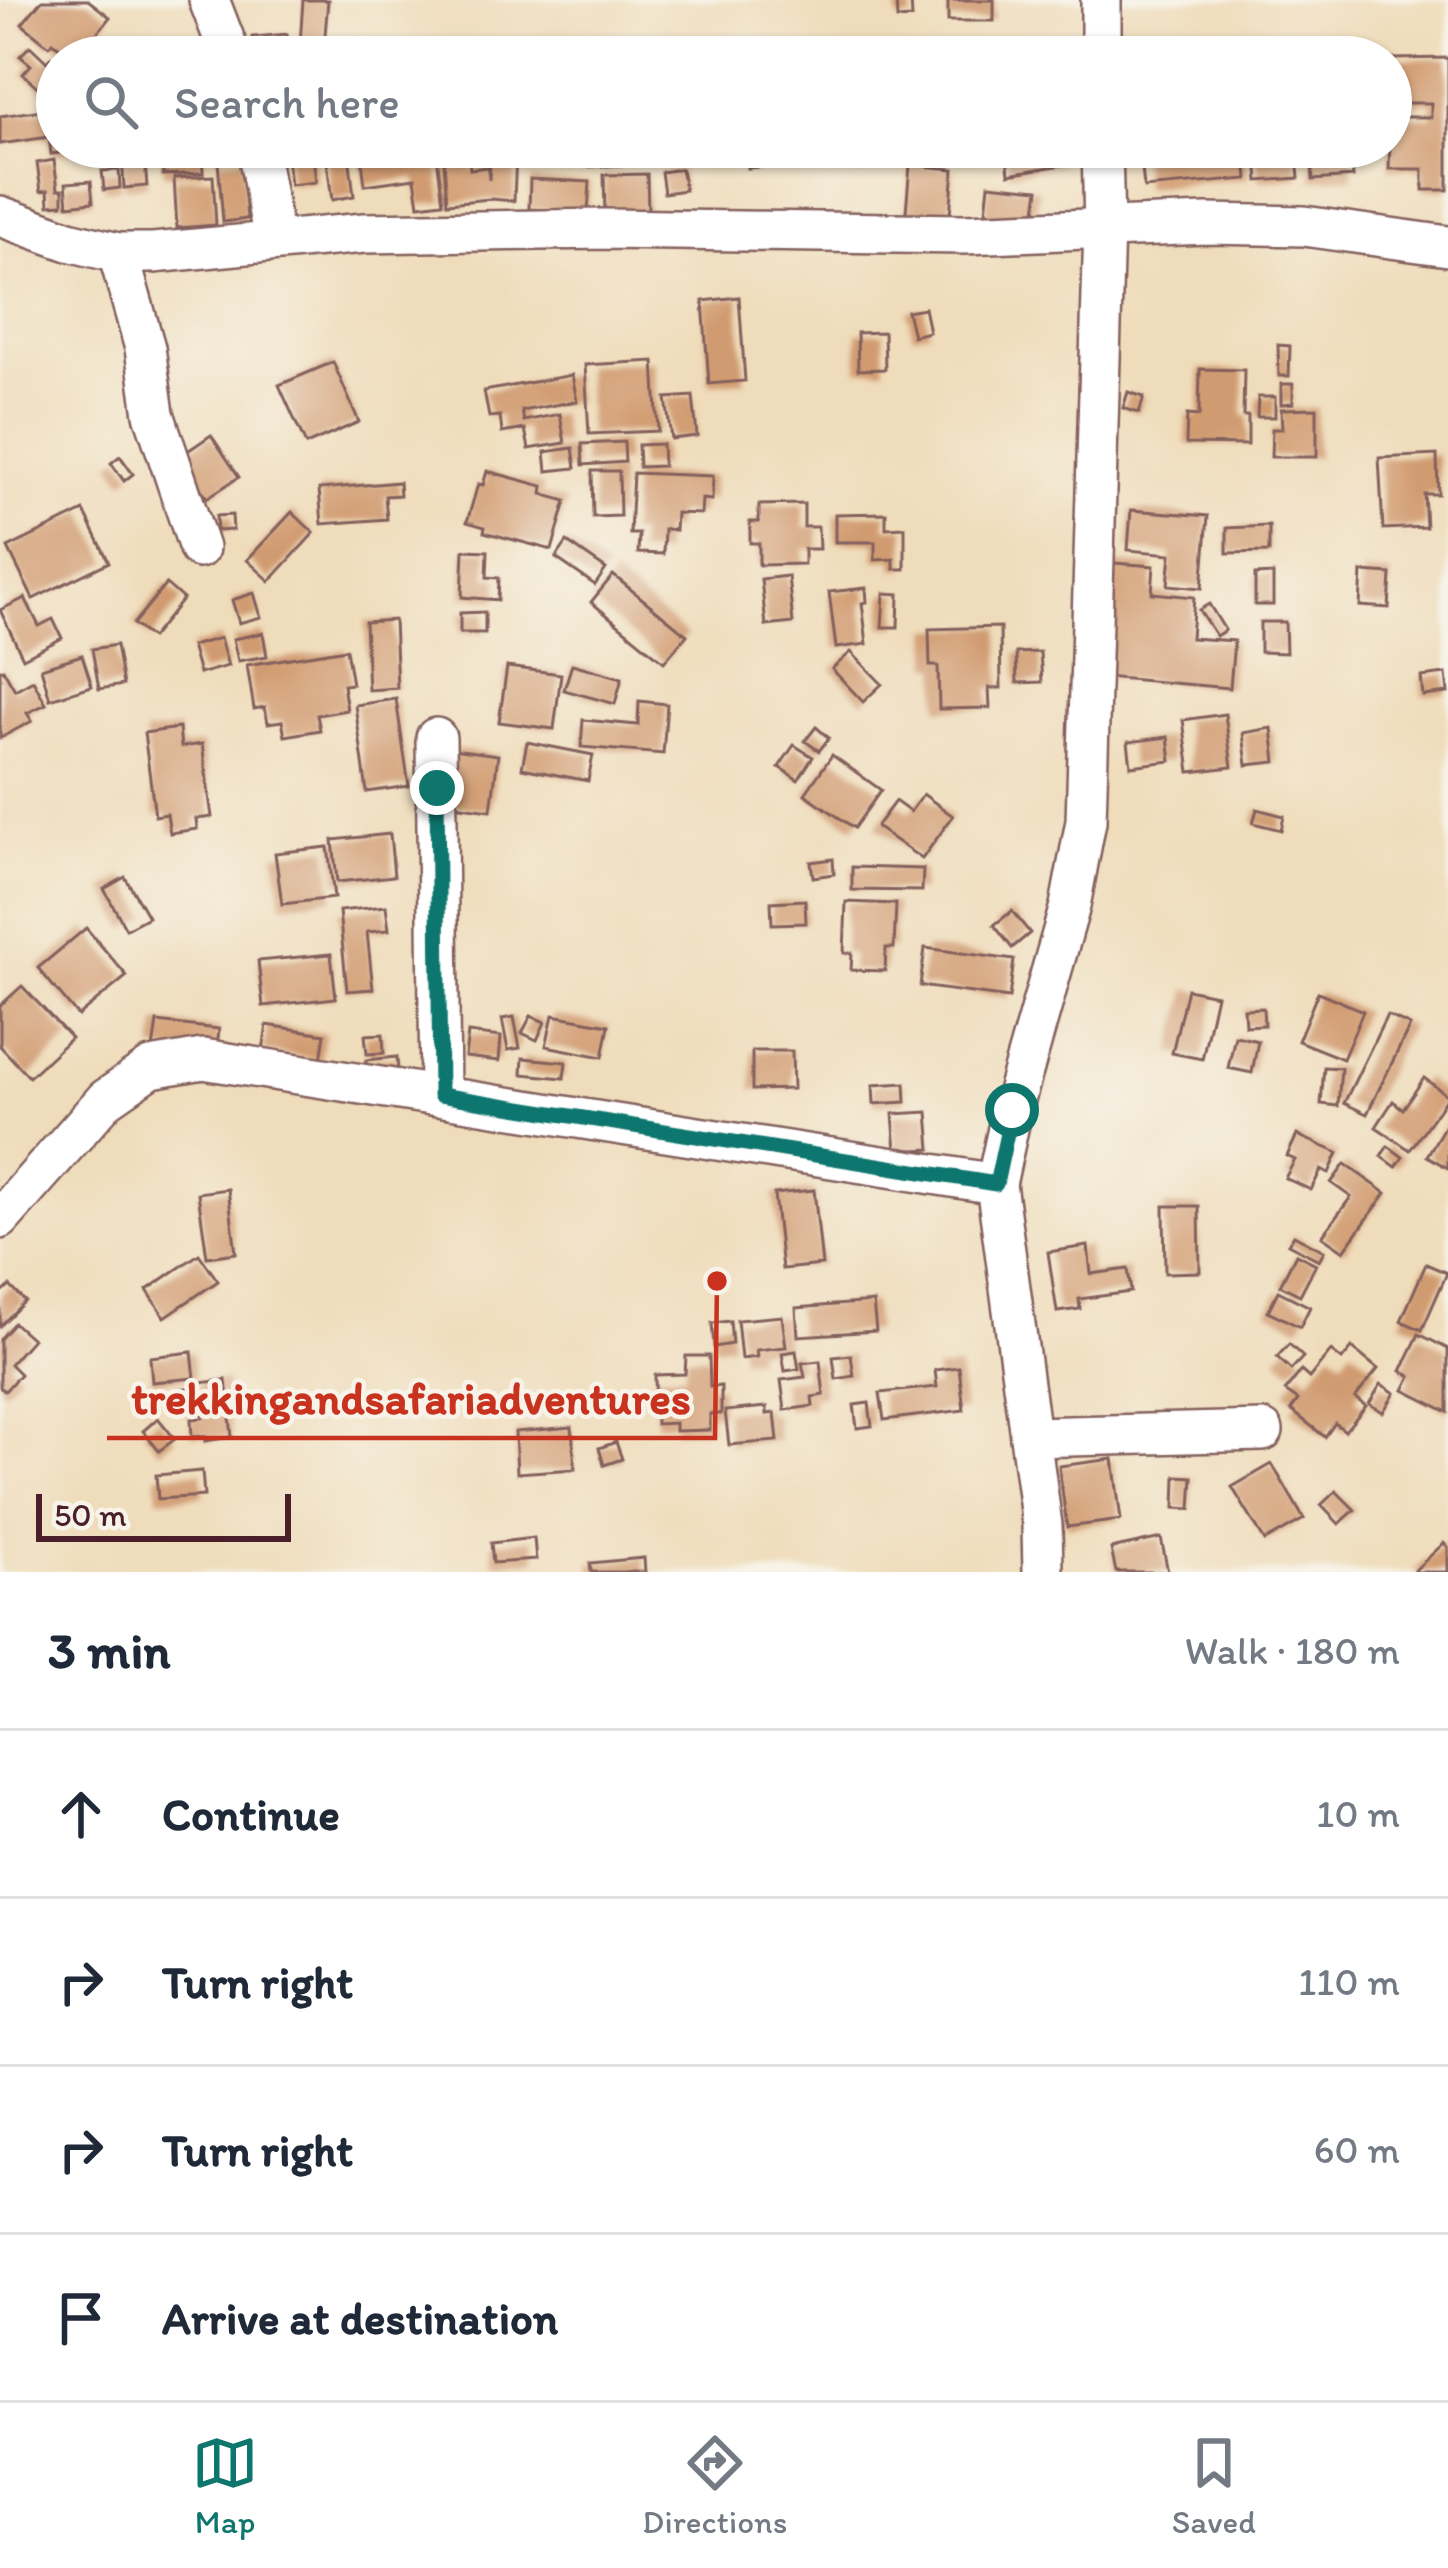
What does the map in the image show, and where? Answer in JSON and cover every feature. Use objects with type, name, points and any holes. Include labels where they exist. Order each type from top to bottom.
[{"type":"street","points":[[209,0],[224,36]]},
{"type":"street","points":[[1101,0],[1101,36]]},
{"type":"street","points":[[261,168],[274,242]]},
{"type":"street","points":[[1043,1572],[1042,1525],[996,1184],[1070,906],[1086,821],[1103,168]]},
{"type":"street","points":[[0,216],[118,253],[364,232],[965,234],[1206,224],[1304,226],[1448,246]]},
{"type":"street","points":[[118,253],[145,348],[154,414],[199,548]]},
{"type":"street","points":[[436,738],[440,1095]]},
{"type":"street","points":[[0,1219],[106,1100],[151,1069],[203,1059],[996,1184]]},
{"type":"street","points":[[1030,1437],[1263,1431]]},
{"type":"building","points":[[42,0],[88,0],[110,17],[95,36],[37,36],[22,24]]},
{"type":"building","points":[[303,0],[328,0],[325,36],[301,36]]},
{"type":"building","points":[[896,0],[911,0],[912,18],[897,19]]},
{"type":"building","points":[[948,0],[994,0],[994,21],[948,21]]},
{"type":"building","points":[[30,46],[36,52],[36,86],[23,74],[31,65],[20,56]]},
{"type":"building","points":[[1448,58],[1448,190],[1423,190],[1423,169],[1389,169],[1412,168],[1412,117],[1431,117],[1431,103],[1412,103],[1412,59]]},
{"type":"building","points":[[36,111],[36,139],[0,144],[0,116]]},
{"type":"building","points":[[38,168],[55,168],[63,204],[49,205],[48,190],[41,191]]},
{"type":"building","points":[[123,168],[145,168],[147,186],[124,188]]},
{"type":"building","points":[[162,168],[203,168],[203,173],[163,175]]},
{"type":"building","points":[[219,168],[243,168],[247,219],[223,222]]},
{"type":"building","points":[[288,168],[314,168],[316,182],[290,185]]},
{"type":"building","points":[[328,168],[351,168],[354,196],[332,200]]},
{"type":"building","points":[[363,168],[439,168],[443,202],[419,205],[415,178],[365,185]]},
{"type":"building","points":[[444,168],[488,168],[489,180],[489,168],[515,168],[514,201],[447,203]]},
{"type":"building","points":[[910,168],[954,169],[949,226],[905,223]]},
{"type":"building","points":[[1008,168],[1044,168],[1009,174]]},
{"type":"building","points":[[1142,168],[1247,168],[1248,179],[1144,188]]},
{"type":"building","points":[[1258,168],[1298,168],[1299,178],[1259,181]]},
{"type":"building","points":[[1312,168],[1352,168],[1353,177],[1313,180]]},
{"type":"building","points":[[681,169],[685,190],[664,193],[661,172]]},
{"type":"building","points":[[119,170],[120,188],[104,190],[102,171]]},
{"type":"building","points":[[647,174],[648,212],[605,214],[604,175]]},
{"type":"building","points":[[213,176],[216,225],[177,228],[174,178]]},
{"type":"building","points":[[530,179],[590,182],[588,212],[529,209]]},
{"type":"building","points":[[91,181],[93,202],[68,205],[66,183]]},
{"type":"building","points":[[989,184],[1039,189],[1034,226],[985,221]]},
{"type":"building","points":[[739,297],[745,381],[709,384],[703,301]]},
{"type":"building","points":[[924,308],[929,332],[913,336],[907,311]]},
{"type":"building","points":[[884,332],[885,369],[858,370],[857,333]]},
{"type":"building","points":[[1278,345],[1290,346],[1289,376],[1279,376]]},
{"type":"building","points":[[654,361],[658,431],[589,434],[585,365]]},
{"type":"building","points":[[333,362],[359,422],[306,445],[279,385]]},
{"type":"building","points":[[1200,369],[1244,370],[1248,445],[1186,444],[1187,415],[1199,416]]},
{"type":"building","points":[[572,375],[577,401],[522,411],[524,421],[560,414],[565,443],[529,449],[525,429],[502,433],[500,416],[489,417],[484,391]]},
{"type":"building","points":[[1281,384],[1293,384],[1293,403],[1281,404]]},
{"type":"building","points":[[1128,392],[1144,397],[1139,413],[1123,408]]},
{"type":"building","points":[[693,396],[697,436],[671,439],[666,398]]},
{"type":"building","points":[[1258,397],[1275,397],[1275,417],[1257,417]]},
{"type":"building","points":[[1317,408],[1317,457],[1271,457],[1272,429],[1282,429],[1281,409]]},
{"type":"building","points":[[211,435],[239,477],[207,498],[179,457]]},
{"type":"building","points":[[624,442],[625,462],[583,465],[582,444]]},
{"type":"building","points":[[662,444],[663,466],[639,467],[638,445]]},
{"type":"building","points":[[573,448],[576,468],[547,471],[545,452]]},
{"type":"building","points":[[1437,455],[1438,494],[1424,494],[1426,527],[1383,529],[1379,458]]},
{"type":"building","points":[[120,456],[133,474],[124,481],[111,463]]},
{"type":"building","points":[[487,471],[543,486],[542,494],[566,501],[552,550],[484,532],[485,527],[467,522],[478,484],[483,485]]},
{"type":"building","points":[[592,471],[619,471],[620,516],[593,517]]},
{"type":"building","points":[[633,473],[713,476],[712,500],[702,499],[701,514],[676,513],[675,530],[664,529],[663,554],[638,553],[639,534],[630,534]]},
{"type":"building","points":[[399,482],[400,495],[385,496],[387,519],[322,524],[319,489]]},
{"type":"building","points":[[804,504],[804,527],[818,527],[819,549],[804,549],[804,564],[759,565],[759,543],[750,543],[750,522],[759,522],[759,505]]},
{"type":"building","points":[[1131,510],[1208,516],[1202,588],[1168,585],[1171,554],[1128,550]]},
{"type":"building","points":[[84,511],[109,562],[33,599],[8,548]]},
{"type":"building","points":[[292,512],[314,533],[270,581],[247,560]]},
{"type":"building","points":[[886,513],[886,528],[905,527],[905,569],[894,569],[894,559],[875,560],[875,542],[835,542],[835,514]]},
{"type":"building","points":[[232,515],[233,530],[217,531],[216,516]]},
{"type":"building","points":[[1269,526],[1269,552],[1227,553],[1227,528]]},
{"type":"building","points":[[567,542],[606,569],[595,585],[556,558]]},
{"type":"building","points":[[464,550],[488,551],[487,577],[499,578],[498,600],[462,597]]},
{"type":"building","points":[[1114,563],[1154,566],[1152,593],[1194,597],[1191,638],[1234,641],[1230,688],[1104,677]]},
{"type":"building","points":[[1362,572],[1391,574],[1389,608],[1360,606]]},
{"type":"building","points":[[1273,574],[1273,605],[1255,605],[1255,575]]},
{"type":"building","points":[[613,575],[687,635],[664,662],[591,602]]},
{"type":"building","points":[[788,576],[793,623],[766,626],[761,579]]},
{"type":"building","points":[[166,584],[183,599],[151,638],[133,624]]},
{"type":"building","points":[[866,588],[867,602],[862,603],[867,644],[836,648],[829,592]]},
{"type":"building","points":[[254,593],[261,617],[239,623],[232,600]]},
{"type":"building","points":[[884,593],[899,594],[898,627],[882,627]]},
{"type":"building","points":[[25,598],[39,626],[53,619],[62,638],[23,658],[0,610]]},
{"type":"building","points":[[1209,604],[1225,630],[1216,636],[1199,610]]},
{"type":"building","points":[[485,612],[485,633],[460,633],[460,613]]},
{"type":"building","points":[[394,620],[397,688],[368,690],[365,622]]},
{"type":"building","points":[[1260,622],[1285,622],[1286,653],[1260,652]]},
{"type":"building","points":[[1000,627],[1001,688],[989,688],[990,708],[939,709],[938,666],[930,666],[929,629]]},
{"type":"building","points":[[263,633],[267,656],[238,661],[233,639]]},
{"type":"building","points":[[220,638],[228,666],[199,674],[191,646]]},
{"type":"building","points":[[116,645],[123,685],[99,689],[92,649]]},
{"type":"building","points":[[346,649],[352,684],[343,685],[347,710],[317,715],[320,730],[285,736],[282,721],[268,723],[265,707],[254,709],[247,665]]},
{"type":"building","points":[[851,652],[882,684],[863,702],[832,669]]},
{"type":"building","points":[[1040,652],[1042,682],[1017,683],[1016,653]]},
{"type":"building","points":[[82,655],[92,686],[50,699],[41,668]]},
{"type":"building","points":[[572,664],[622,678],[615,704],[564,690]]},
{"type":"building","points":[[507,667],[561,674],[554,729],[499,722]]},
{"type":"building","points":[[0,670],[15,690],[33,680],[46,704],[27,713],[32,721],[0,738]]},
{"type":"building","points":[[1446,674],[1448,693],[1423,696],[1421,677]]},
{"type":"building","points":[[396,699],[409,786],[367,792],[355,705]]},
{"type":"building","points":[[639,701],[667,704],[663,754],[581,747],[583,720],[638,725]]},
{"type":"building","points":[[1225,714],[1232,767],[1190,772],[1183,720]]},
{"type":"building","points":[[816,727],[829,738],[819,751],[805,741]]},
{"type":"building","points":[[179,728],[181,747],[202,744],[212,817],[196,819],[197,829],[170,833],[167,814],[155,816],[144,733]]},
{"type":"building","points":[[1272,728],[1276,762],[1247,765],[1243,733]]},
{"type":"building","points":[[1168,737],[1171,761],[1131,766],[1128,742]]},
{"type":"building","points":[[527,742],[593,755],[588,781],[522,768]]},
{"type":"building","points":[[794,745],[813,757],[798,780],[779,767]]},
{"type":"building","points":[[453,749],[498,755],[491,810],[446,804]]},
{"type":"building","points":[[832,755],[881,790],[854,828],[805,794]]},
{"type":"building","points":[[923,794],[953,816],[922,859],[876,827],[895,801],[910,812]]},
{"type":"building","points":[[1257,809],[1284,816],[1281,830],[1253,823]]},
{"type":"building","points":[[390,834],[394,876],[337,882],[333,840]]},
{"type":"building","points":[[328,847],[334,898],[282,904],[275,853]]},
{"type":"building","points":[[833,859],[834,874],[813,877],[811,862]]},
{"type":"building","points":[[852,867],[923,869],[922,891],[852,890]]},
{"type":"building","points":[[125,877],[148,917],[126,929],[104,889]]},
{"type":"building","points":[[805,900],[806,923],[772,924],[771,902]]},
{"type":"building","points":[[846,902],[896,904],[894,948],[886,948],[885,971],[851,970],[852,953],[844,953]]},
{"type":"building","points":[[386,906],[389,930],[367,932],[373,989],[347,991],[339,911]]},
{"type":"building","points":[[1012,911],[1030,933],[1012,948],[994,925]]},
{"type":"building","points":[[86,928],[127,976],[78,1016],[38,968]]},
{"type":"building","points":[[925,948],[1014,960],[1009,998],[920,986]]},
{"type":"building","points":[[331,954],[336,998],[263,1006],[258,961]]},
{"type":"building","points":[[22,986],[71,1038],[29,1077],[0,1046],[0,1006]]},
{"type":"building","points":[[1187,989],[1216,995],[1202,1059],[1172,1053]]},
{"type":"building","points":[[1318,992],[1363,1011],[1343,1059],[1298,1041]]},
{"type":"building","points":[[1263,1008],[1264,1025],[1245,1026],[1244,1009]]},
{"type":"building","points":[[553,1015],[609,1025],[603,1057],[546,1046]]},
{"type":"building","points":[[1387,1015],[1410,1026],[1367,1114],[1344,1103]]},
{"type":"building","points":[[531,1016],[545,1022],[537,1040],[522,1033]]},
{"type":"building","points":[[514,1017],[520,1048],[508,1050],[502,1019]]},
{"type":"building","points":[[157,1022],[219,1029],[216,1057],[153,1049]]},
{"type":"building","points":[[267,1025],[325,1034],[321,1060],[263,1051]]},
{"type":"building","points":[[468,1033],[501,1037],[499,1061],[465,1057]]},
{"type":"building","points":[[383,1034],[384,1053],[367,1054],[365,1035]]},
{"type":"building","points":[[1235,1036],[1258,1041],[1252,1073],[1228,1068]]},
{"type":"building","points":[[752,1051],[792,1051],[793,1089],[752,1090]]},
{"type":"building","points":[[397,1057],[398,1072],[367,1075],[366,1060]]},
{"type":"building","points":[[523,1058],[566,1062],[564,1078],[522,1074]]},
{"type":"building","points":[[1324,1067],[1341,1068],[1338,1106],[1321,1104]]},
{"type":"building","points":[[1424,1078],[1448,1096],[1410,1150],[1376,1127],[1393,1101],[1403,1109]]},
{"type":"building","points":[[905,1083],[906,1102],[874,1104],[873,1085]]},
{"type":"building","points":[[928,1112],[931,1149],[896,1151],[893,1114]]},
{"type":"building","points":[[1448,1120],[1448,1168],[1427,1156]]},
{"type":"building","points":[[1297,1135],[1338,1153],[1329,1173],[1321,1170],[1311,1190],[1285,1178],[1295,1160],[1287,1156]]},
{"type":"building","points":[[1388,1146],[1403,1157],[1396,1167],[1381,1156]]},
{"type":"building","points":[[1345,1164],[1386,1193],[1344,1251],[1322,1236],[1351,1197],[1331,1183]]},
{"type":"building","points":[[228,1189],[236,1253],[207,1257],[198,1193]]},
{"type":"building","points":[[814,1190],[822,1265],[782,1269],[774,1194]]},
{"type":"building","points":[[1164,1206],[1199,1206],[1200,1272],[1165,1273]]},
{"type":"building","points":[[1294,1235],[1324,1251],[1319,1260],[1288,1244]]},
{"type":"building","points":[[1088,1246],[1091,1274],[1128,1269],[1131,1292],[1079,1299],[1080,1309],[1057,1312],[1048,1252]]},
{"type":"building","points":[[199,1254],[218,1281],[165,1317],[147,1290]]},
{"type":"building","points":[[1296,1254],[1316,1264],[1300,1295],[1280,1285]]},
{"type":"building","points":[[1426,1264],[1447,1273],[1422,1330],[1401,1321]]},
{"type":"building","points":[[10,1286],[25,1301],[0,1326],[0,1295]]},
{"type":"building","points":[[1278,1291],[1310,1307],[1300,1327],[1268,1311]]},
{"type":"building","points":[[873,1302],[876,1331],[798,1336],[796,1308]]},
{"type":"building","points":[[782,1316],[786,1347],[756,1350],[757,1357],[741,1359],[737,1320]]},
{"type":"building","points":[[730,1321],[732,1344],[714,1347],[712,1323]]},
{"type":"building","points":[[14,1323],[32,1339],[10,1364],[20,1374],[5,1391],[0,1387],[0,1339]]},
{"type":"building","points":[[1419,1334],[1448,1349],[1448,1412],[1404,1390],[1411,1376],[1401,1371]]},
{"type":"building","points":[[1289,1344],[1303,1357],[1291,1370],[1277,1357]]},
{"type":"building","points":[[1352,1348],[1378,1369],[1355,1398],[1366,1406],[1345,1431],[1335,1423],[1325,1437],[1291,1410],[1298,1400],[1285,1391],[1301,1371],[1309,1378],[1331,1351],[1342,1360]]},
{"type":"building","points":[[796,1351],[799,1369],[785,1371],[782,1353]]},
{"type":"building","points":[[192,1352],[195,1378],[152,1382],[150,1357]]},
{"type":"building","points":[[851,1355],[854,1376],[836,1379],[833,1357]]},
{"type":"building","points":[[686,1356],[709,1356],[710,1387],[721,1386],[721,1414],[710,1414],[710,1430],[675,1431],[675,1423],[656,1424],[655,1375],[685,1374]]},
{"type":"building","points":[[820,1361],[824,1395],[812,1397],[813,1406],[785,1410],[781,1380],[805,1377],[802,1363]]},
{"type":"building","points":[[959,1367],[964,1410],[884,1420],[880,1393],[937,1387],[935,1370]]},
{"type":"building","points":[[226,1380],[232,1437],[205,1441],[205,1436],[192,1437],[191,1419],[203,1418],[199,1383]]},
{"type":"building","points":[[1381,1384],[1395,1393],[1383,1412],[1369,1404]]},
{"type":"building","points":[[196,1387],[198,1412],[180,1413],[178,1389]]},
{"type":"building","points":[[869,1403],[872,1426],[857,1428],[854,1405]]},
{"type":"building","points":[[767,1407],[767,1414],[775,1413],[778,1441],[729,1445],[725,1411]]},
{"type":"building","points":[[158,1418],[175,1439],[159,1451],[143,1431]]},
{"type":"building","points":[[572,1427],[575,1469],[517,1473],[515,1432]]},
{"type":"building","points":[[616,1442],[622,1459],[604,1465],[599,1448]]},
{"type":"building","points":[[1113,1459],[1121,1520],[1067,1527],[1059,1466]]},
{"type":"building","points":[[1272,1464],[1304,1519],[1265,1541],[1232,1487]]},
{"type":"building","points":[[202,1471],[204,1496],[158,1499],[156,1475]]},
{"type":"building","points":[[1176,1476],[1193,1477],[1191,1509],[1175,1508]]},
{"type":"building","points":[[1336,1491],[1355,1510],[1339,1524],[1321,1505]]},
{"type":"building","points":[[534,1538],[536,1560],[493,1563],[491,1543]]},
{"type":"building","points":[[1161,1538],[1168,1572],[1116,1572],[1111,1549]]},
{"type":"building","points":[[1444,1543],[1448,1572],[1413,1572]]},
{"type":"building","points":[[644,1558],[645,1572],[591,1572],[590,1563]]},
{"type":"place","name":"trekkingandsafariadventures","points":[[717,1281]]},
{"type":"route","points":[[437,788],[440,1095],[996,1184],[1012,1110]]}]
